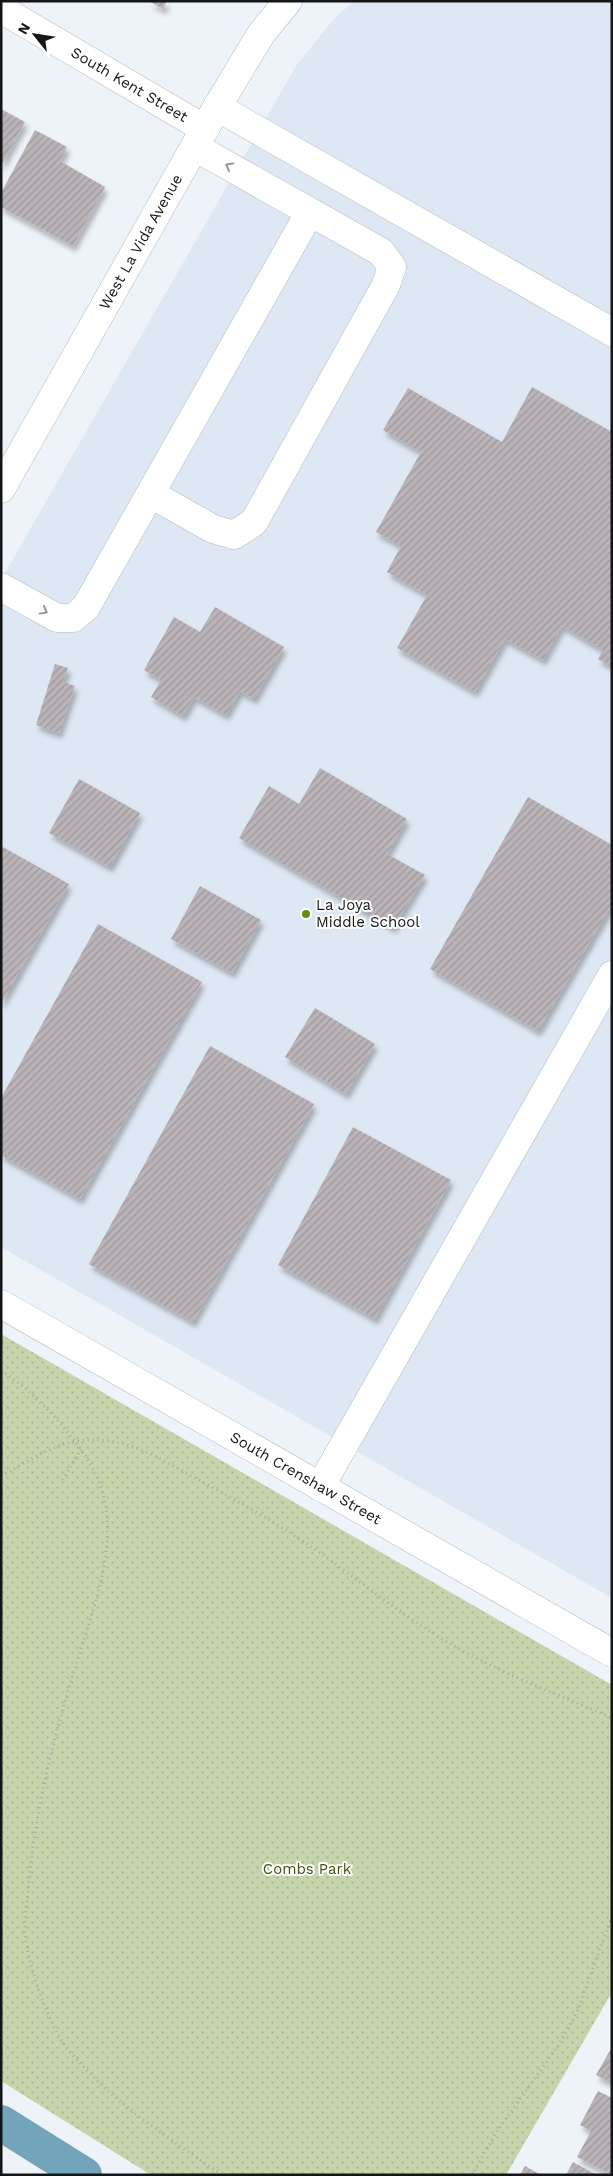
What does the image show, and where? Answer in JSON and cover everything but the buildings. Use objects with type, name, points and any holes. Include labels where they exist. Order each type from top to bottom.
[{"type":"street","name":"West La Vida Avenue","points":[[1,489],[261,34],[288,1]]},
{"type":"street","name":"South Kent Street","points":[[1,9],[206,128]]},
{"type":"street","points":[[150,494],[213,529],[234,535],[254,522],[386,285],[392,266],[381,252],[264,185],[206,128]]},
{"type":"street","points":[[206,128],[612,332]]},
{"type":"street","points":[[1,587],[56,618],[74,618],[86,607],[310,212]]},
{"type":"street","points":[[320,1487],[612,975]]},
{"type":"street","name":"South Crenshaw Street","points":[[1,1304],[612,1653]]},
{"type":"path","points":[[2,1372],[11,1376],[40,1402],[77,1442],[92,1464],[102,1489],[107,1517],[107,1547],[93,1608],[48,1763],[33,1841],[25,1931],[30,1963],[42,1998],[63,2044],[99,2084],[162,2134],[222,2175]]},
{"type":"path","points":[[1,1476],[57,1445],[77,1442],[111,1441],[131,1446],[166,1462],[218,1491],[306,1544],[444,1640],[478,1658],[612,1718]]},
{"type":"path","points":[[63,1480],[81,1448]]},
{"type":"path","points":[[472,2175],[497,2131],[536,2078],[577,2012],[612,1916]]},
{"type":"shaded area","name":"La Joya Middle School","points":[[354,1],[612,1],[612,1598],[1,1247],[1,580],[296,66],[333,20]]},
{"type":"green space","name":"Combs Park","points":[[1,1334],[612,1685],[612,1992],[506,2175],[151,2175],[1,2081]]},
{"type":"waterway","points":[[1,2123],[84,2175]]},
{"type":"place","name":"La Joya Middle School","points":[[306,914]]}]
